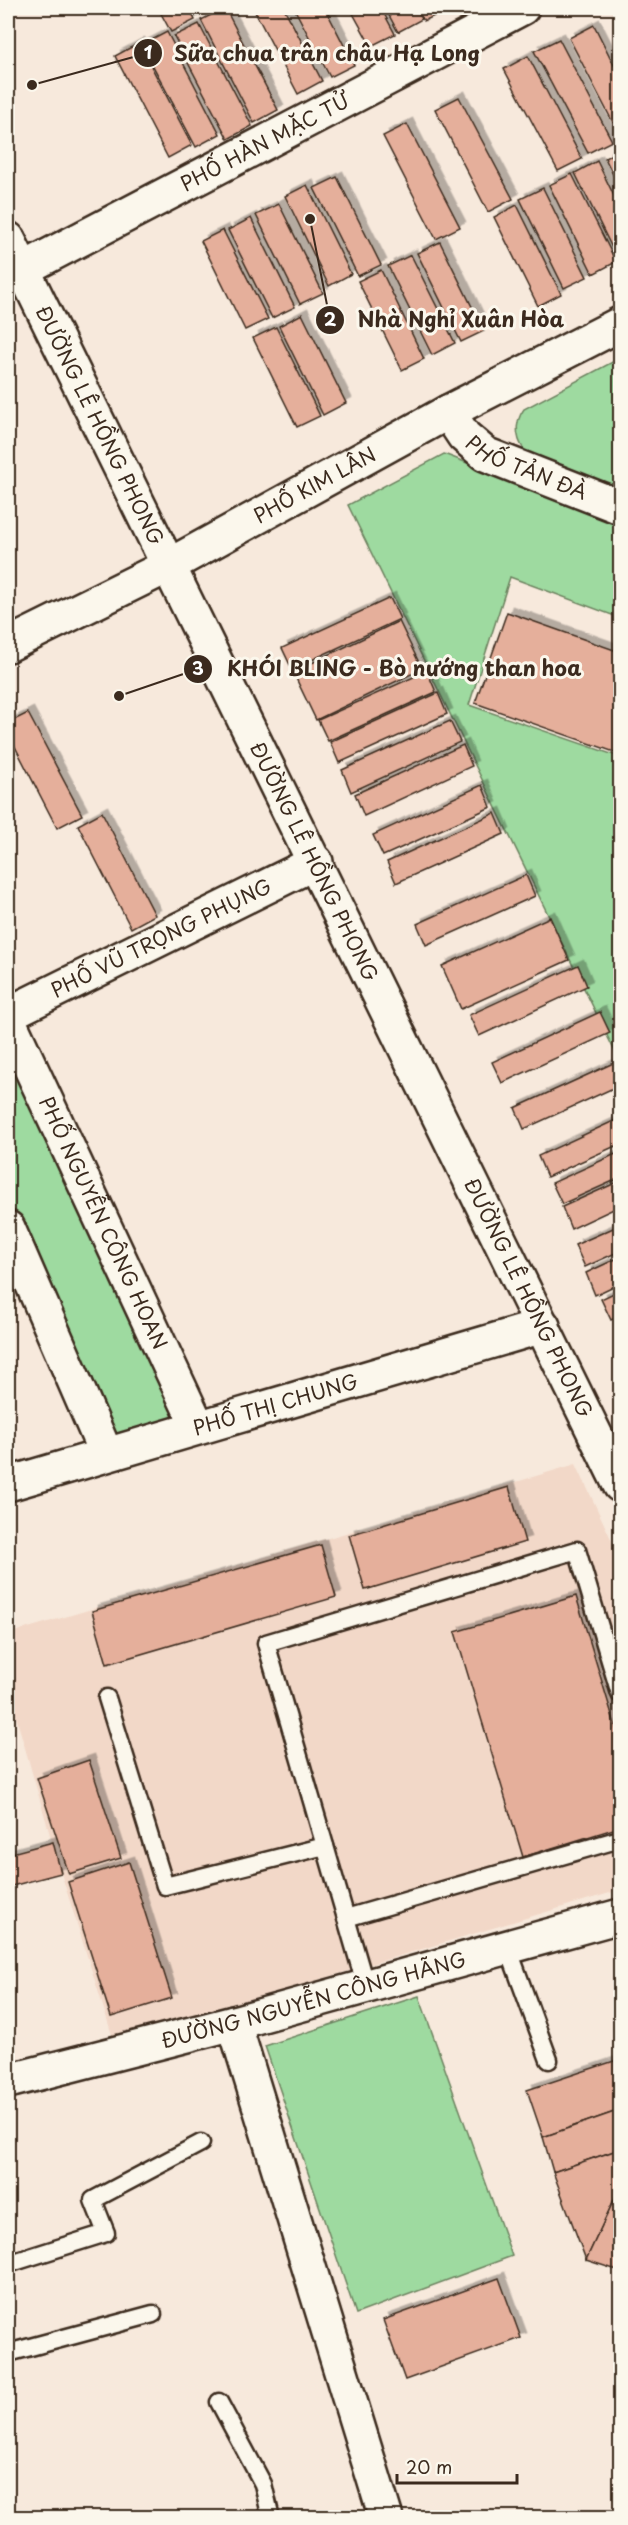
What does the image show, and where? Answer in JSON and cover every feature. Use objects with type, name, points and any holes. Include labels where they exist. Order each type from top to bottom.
[{"type":"street","name":"PHỐ HÀN MẶC TỬ","points":[[15,273],[522,8]]},
{"type":"street","name":"ĐƯỜNG LÊ HỒNG PHONG","points":[[8,239],[15,273],[170,565],[621,1485]]},
{"type":"street","name":"PHỐ KIM LÂN","points":[[8,645],[170,565],[448,412],[621,324]]},
{"type":"street","name":"PHỐ TẢN ĐÀ","points":[[448,412],[464,436],[485,454],[621,507]]},
{"type":"street","name":"PHỐ VŨ TRỌNG PHỤNG","points":[[8,1014],[316,862]]},
{"type":"street","name":"PHỐ NGUYỄN CÔNG HOAN","points":[[8,1020],[198,1427]]},
{"type":"street","points":[[8,1228],[106,1454]]},
{"type":"street","name":"PHỐ THỊ CHUNG","points":[[8,1484],[543,1326]]},
{"type":"street","name":"ĐƯỜNG NGUYỄN CÔNG HÃNG","points":[[8,2081],[234,2023],[621,1916]]},
{"type":"street","points":[[234,2023],[386,2517]]},
{"type":"lane","points":[[366,1987],[266,1643],[577,1550],[621,1694]]},
{"type":"lane","points":[[106,1698],[165,1886],[325,1846]]},
{"type":"lane","points":[[346,1918],[621,1839]]},
{"type":"lane","points":[[508,1947],[549,2060]]},
{"type":"lane","points":[[8,2264],[106,2233],[93,2200],[201,2143]]},
{"type":"lane","points":[[8,2353],[153,2314]]},
{"type":"lane","points":[[219,2402],[263,2484],[272,2517]]},
{"type":"shaded area","points":[[576,1464],[620,1558],[620,1890],[114,2041],[61,1873],[8,1689],[8,1634]]},
{"type":"green space","points":[[620,358],[620,493],[529,455],[521,445],[517,427],[524,409]]},
{"type":"green space","points":[[444,454],[620,522],[620,618],[510,577],[469,705],[620,757],[620,1062],[348,505]]},
{"type":"green space","points":[[8,1052],[184,1419],[110,1441],[8,1198]]},
{"type":"green space","points":[[419,1996],[512,2256],[356,2314],[265,2046]]},
{"type":"building","points":[[158,8],[189,8],[195,20],[171,32]]},
{"type":"building","points":[[225,8],[278,110],[254,123],[201,20]]},
{"type":"building","points":[[253,8],[284,8],[322,81],[298,94]]},
{"type":"building","points":[[294,8],[325,8],[354,65],[330,77]]},
{"type":"building","points":[[350,8],[381,8],[395,34],[371,46]]},
{"type":"building","points":[[385,8],[416,8],[422,19],[398,32]]},
{"type":"building","points":[[416,8],[447,8],[448,9],[424,21]]},
{"type":"building","points":[[199,24],[252,126],[228,139],[174,36]]},
{"type":"building","points":[[594,25],[620,77],[620,136],[569,38]]},
{"type":"building","points":[[167,32],[220,134],[196,147],[142,45]]},
{"type":"building","points":[[559,39],[612,141],[588,153],[534,51]]},
{"type":"building","points":[[139,43],[192,145],[168,158],[115,56]]},
{"type":"building","points":[[528,56],[582,159],[558,171],[504,69]]},
{"type":"building","points":[[459,97],[513,199],[488,212],[435,109]]},
{"type":"building","points":[[407,124],[460,227],[436,239],[383,136]]},
{"type":"building","points":[[620,149],[620,189],[605,158]]},
{"type":"building","points":[[597,161],[620,208],[619,262],[575,173]]},
{"type":"building","points":[[572,174],[616,262],[593,274],[549,185]]},
{"type":"building","points":[[337,177],[381,265],[358,276],[314,188]]},
{"type":"building","points":[[307,185],[351,274],[329,286],[285,196]]},
{"type":"building","points":[[543,188],[587,277],[564,288],[520,199]]},
{"type":"building","points":[[279,204],[323,293],[300,304],[256,215]]},
{"type":"building","points":[[517,205],[561,294],[538,306],[494,217]]},
{"type":"building","points":[[251,218],[295,307],[272,318],[228,230]]},
{"type":"building","points":[[223,230],[268,319],[245,330],[201,241]]},
{"type":"building","points":[[440,242],[484,331],[461,342],[417,253]]},
{"type":"building","points":[[411,255],[455,343],[432,355],[388,266]]},
{"type":"building","points":[[381,270],[424,359],[402,370],[358,281]]},
{"type":"building","points":[[302,314],[346,403],[323,415],[279,326]]},
{"type":"building","points":[[276,327],[320,416],[297,427],[253,338]]},
{"type":"building","points":[[390,598],[400,619],[292,669],[282,648]]},
{"type":"building","points":[[507,612],[620,652],[620,754],[475,703]]},
{"type":"building","points":[[399,621],[422,669],[316,720],[293,672]]},
{"type":"building","points":[[427,671],[436,692],[328,741],[318,720]]},
{"type":"building","points":[[438,693],[447,714],[339,763],[330,742]]},
{"type":"building","points":[[28,713],[82,815],[57,828],[8,733],[8,723]]},
{"type":"building","points":[[450,721],[460,742],[351,792],[342,770]]},
{"type":"building","points":[[463,745],[472,766],[364,816],[355,794]]},
{"type":"building","points":[[482,785],[491,807],[383,856],[373,835]]},
{"type":"building","points":[[102,812],[155,915],[131,928],[78,825]]},
{"type":"building","points":[[495,813],[504,834],[396,883],[387,862]]},
{"type":"building","points":[[526,875],[535,896],[426,945],[417,924]]},
{"type":"building","points":[[550,917],[569,960],[461,1009],[442,966]]},
{"type":"building","points":[[578,965],[587,986],[479,1036],[469,1015]]},
{"type":"building","points":[[600,1012],[610,1033],[502,1083],[492,1062]]},
{"type":"building","points":[[620,1060],[620,1085],[524,1129],[515,1108]]},
{"type":"building","points":[[620,1118],[620,1144],[547,1177],[538,1156]]},
{"type":"building","points":[[620,1152],[620,1178],[562,1204],[552,1183]]},
{"type":"building","points":[[620,1181],[620,1206],[571,1229],[562,1207]]},
{"type":"building","points":[[620,1225],[620,1251],[585,1267],[575,1245]]},
{"type":"building","points":[[620,1257],[620,1283],[595,1295],[586,1273]]},
{"type":"building","points":[[620,1290],[620,1316],[611,1320],[601,1299]]},
{"type":"building","points":[[509,1487],[525,1542],[365,1590],[349,1535]]},
{"type":"building","points":[[321,1545],[336,1597],[107,1664],[92,1611]]},
{"type":"building","points":[[576,1596],[620,1741],[620,1827],[523,1857],[455,1632]]},
{"type":"building","points":[[89,1760],[121,1858],[69,1874],[37,1778]]},
{"type":"building","points":[[53,1842],[61,1873],[8,1887],[8,1854]]},
{"type":"building","points":[[129,1862],[172,1998],[111,2017],[68,1882]]},
{"type":"building","points":[[620,2059],[620,2110],[543,2137],[527,2090]]},
{"type":"building","points":[[620,2110],[620,2149],[553,2172],[543,2137]]},
{"type":"building","points":[[620,2149],[620,2187],[586,2260],[553,2172]]},
{"type":"building","points":[[620,2187],[620,2271],[586,2260]]},
{"type":"building","points":[[499,2278],[521,2338],[405,2380],[383,2320]]},
{"type":"place","name":"Sữa chua trân châu Hạ Long","points":[[32,85]]},
{"type":"place","name":"Nhà Nghỉ Xuân Hòa","points":[[310,219]]},
{"type":"place","name":"KHÓI BLING - Bò nướng than hoa","points":[[119,696]]}]
